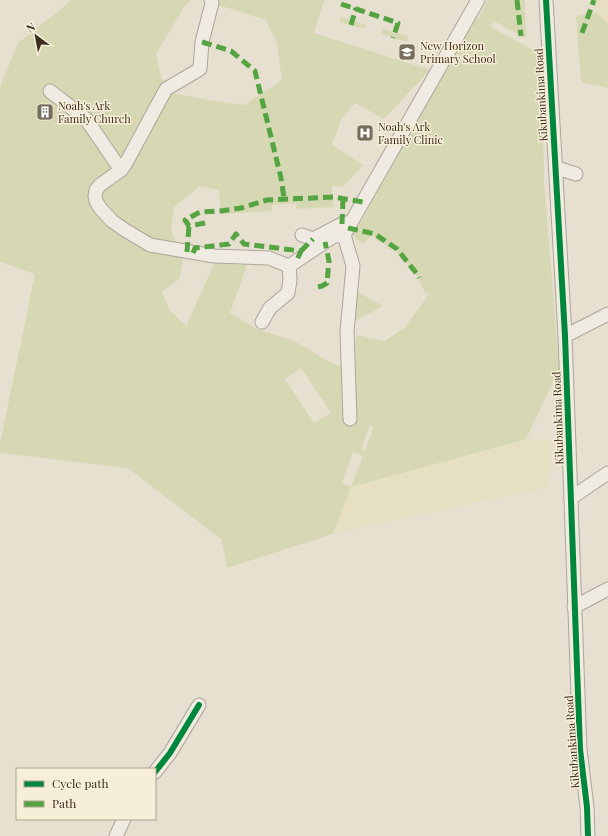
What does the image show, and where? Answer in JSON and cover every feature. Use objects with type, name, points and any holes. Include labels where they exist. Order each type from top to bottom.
[{"type":"street","points":[[211,0],[212,3],[202,42],[200,69],[166,89],[126,163],[121,170],[105,181],[96,190],[96,201],[112,221],[150,245],[214,256],[269,258],[289,266]]},
{"type":"street","name":"Kikubankima Road","points":[[546,0],[565,336],[580,749],[587,807],[588,836]]},
{"type":"street","points":[[350,419],[347,332],[353,266],[344,235],[475,1]]},
{"type":"street","points":[[50,91],[86,119],[121,170]]},
{"type":"street","points":[[556,170],[560,169],[576,174]]},
{"type":"street","points":[[302,235],[313,239],[342,224],[351,222]]},
{"type":"street","points":[[289,266],[334,236],[344,235]]},
{"type":"street","points":[[262,322],[270,308],[288,293],[290,280],[289,266]]},
{"type":"street","points":[[565,336],[608,314]]},
{"type":"street","points":[[571,498],[608,473]]},
{"type":"street","points":[[574,607],[608,589]]},
{"type":"street","points":[[156,771],[170,753],[199,705]]},
{"type":"street","points":[[116,836],[124,820]]},
{"type":"shaded area","points":[[596,0],[608,0],[608,23],[596,13]]},
{"type":"shaded area","points":[[526,439],[552,441],[549,487],[333,534],[351,487]]},
{"type":"green space","points":[[72,0],[191,0],[184,7],[156,54],[161,77],[176,94],[244,105],[282,80],[277,44],[266,20],[212,3],[211,0],[324,0],[314,33],[430,70],[384,119],[355,103],[341,120],[332,145],[363,165],[343,187],[332,186],[333,207],[296,209],[296,203],[272,205],[272,211],[221,214],[219,190],[200,186],[174,207],[171,230],[183,261],[179,279],[162,292],[169,309],[186,326],[214,264],[247,265],[230,313],[257,329],[294,341],[328,361],[354,372],[356,335],[385,341],[405,327],[430,293],[428,292],[426,294],[416,275],[395,250],[390,249],[384,243],[380,243],[373,235],[362,244],[352,234],[361,222],[474,17],[478,19],[488,0],[525,0],[526,37],[521,36],[494,21],[491,27],[542,55],[544,181],[559,369],[526,439],[351,487],[333,534],[227,568],[222,540],[128,468],[0,453],[0,444],[35,274],[0,262],[0,87],[18,43]],"holes":[[[301,368],[331,413],[314,423],[285,379]],[[370,426],[374,427],[365,450],[361,448]],[[353,452],[363,456],[351,487],[342,483]]]},
{"type":"green space","points":[[596,13],[608,23],[608,88],[581,82],[576,16]]},
{"type":"green space","points":[[341,17],[366,25],[365,29],[339,22]]},
{"type":"green space","points":[[383,29],[408,36],[407,42],[382,34]]},
{"type":"green space","points":[[354,290],[383,306],[353,322]]},
{"type":"marked path","points":[[517,0],[521,36]]},
{"type":"marked path","points":[[582,33],[594,0]]},
{"type":"marked path","points":[[341,4],[398,23],[393,38]]},
{"type":"marked path","points":[[351,25],[356,8]]},
{"type":"marked path","points":[[202,42],[231,51],[255,71],[281,178],[284,198]]},
{"type":"marked path","points":[[205,223],[189,226],[185,220],[200,212],[241,208],[267,200],[333,197],[363,202]]},
{"type":"marked path","points":[[342,224],[343,199]]},
{"type":"marked path","points":[[187,252],[189,226]]},
{"type":"marked path","points":[[348,228],[375,234],[397,249],[419,278]]},
{"type":"marked path","points":[[193,253],[195,248],[229,244],[236,234],[244,244],[301,251],[297,260]]},
{"type":"marked path","points":[[301,251],[313,239]]},
{"type":"marked path","points":[[318,287],[327,283],[329,261],[325,242]]},
{"type":"cycle path","points":[[546,0],[565,336],[580,749],[587,807],[588,836]]},
{"type":"cycle path","points":[[156,771],[170,753],[199,705]]},
{"type":"place","name":"New Horizon Primary School","points":[[407,52]]},
{"type":"place","name":"Noah's Ark Family Church","points":[[45,112]]},
{"type":"place","name":"Noah's Ark Family Clinic","points":[[365,133]]}]
